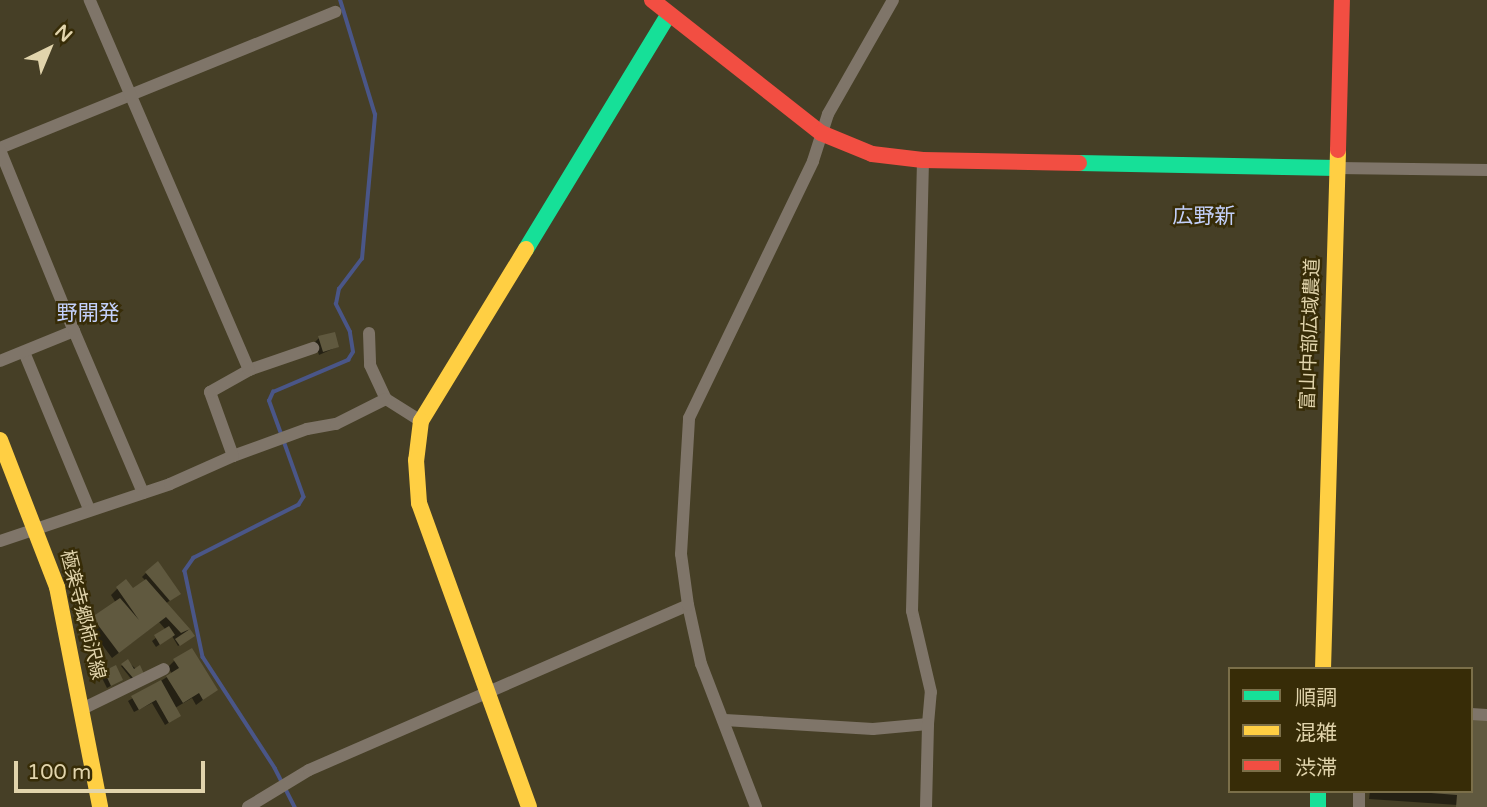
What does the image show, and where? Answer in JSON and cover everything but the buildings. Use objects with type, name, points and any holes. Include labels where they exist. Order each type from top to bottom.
[{"type":"street","points":[[90,0],[249,370]]},
{"type":"street","points":[[756,807],[725,720],[701,664],[688,604],[681,555],[689,418],[813,161],[821,133],[893,0]]},
{"type":"street","name":"富山中部広域農道","points":[[1323,667],[1342,0]]},
{"type":"street","points":[[529,807],[419,503],[416,460],[421,421],[659,5],[821,133],[872,155],[923,160],[1487,170]]},
{"type":"street","points":[[143,493],[0,149],[335,12]]},
{"type":"street","points":[[923,160],[912,611],[931,692],[926,807]]},
{"type":"street","points":[[0,361],[74,331]]},
{"type":"street","points":[[369,333],[370,365],[386,399],[421,421]]},
{"type":"street","points":[[233,456],[211,392],[249,370],[313,348]]},
{"type":"street","points":[[24,352],[89,509]]},
{"type":"street","points":[[0,541],[143,493],[307,429],[336,424],[386,399]]},
{"type":"street","name":"極楽寺郷柿沢線","points":[[0,440],[37,527],[57,587],[100,807]]},
{"type":"street","points":[[248,807],[309,770],[688,604]]},
{"type":"street","points":[[82,709],[164,669]]},
{"type":"street","points":[[725,720],[873,729],[928,724]]},
{"type":"waterway","points":[[281,434],[269,401],[273,392],[348,360],[353,352],[350,332],[336,304],[339,289],[362,259],[375,115],[340,0]]},
{"type":"waterway","points":[[284,441],[304,497],[299,505],[194,558],[185,571],[203,657],[275,768],[295,807]]},
{"type":"traffic: fast","points":[[526,249],[669,14]]},
{"type":"traffic: fast","points":[[1079,163],[1337,168]]},
{"type":"traffic: fast","points":[[1318,793],[1318,807]]},
{"type":"traffic: slow","points":[[1323,667],[1338,150]]},
{"type":"traffic: slow","points":[[526,249],[421,421],[416,460],[419,503],[529,807]]},
{"type":"traffic: slow","points":[[0,440],[57,587],[100,807]]},
{"type":"traffic: jam","points":[[652,0],[821,133],[872,154],[923,160],[1079,163]]},
{"type":"traffic: jam","points":[[1338,150],[1342,0]]},
{"type":"district","name":"広野新","points":[[1204,217]]},
{"type":"district","name":"野開発","points":[[88,314]]}]
